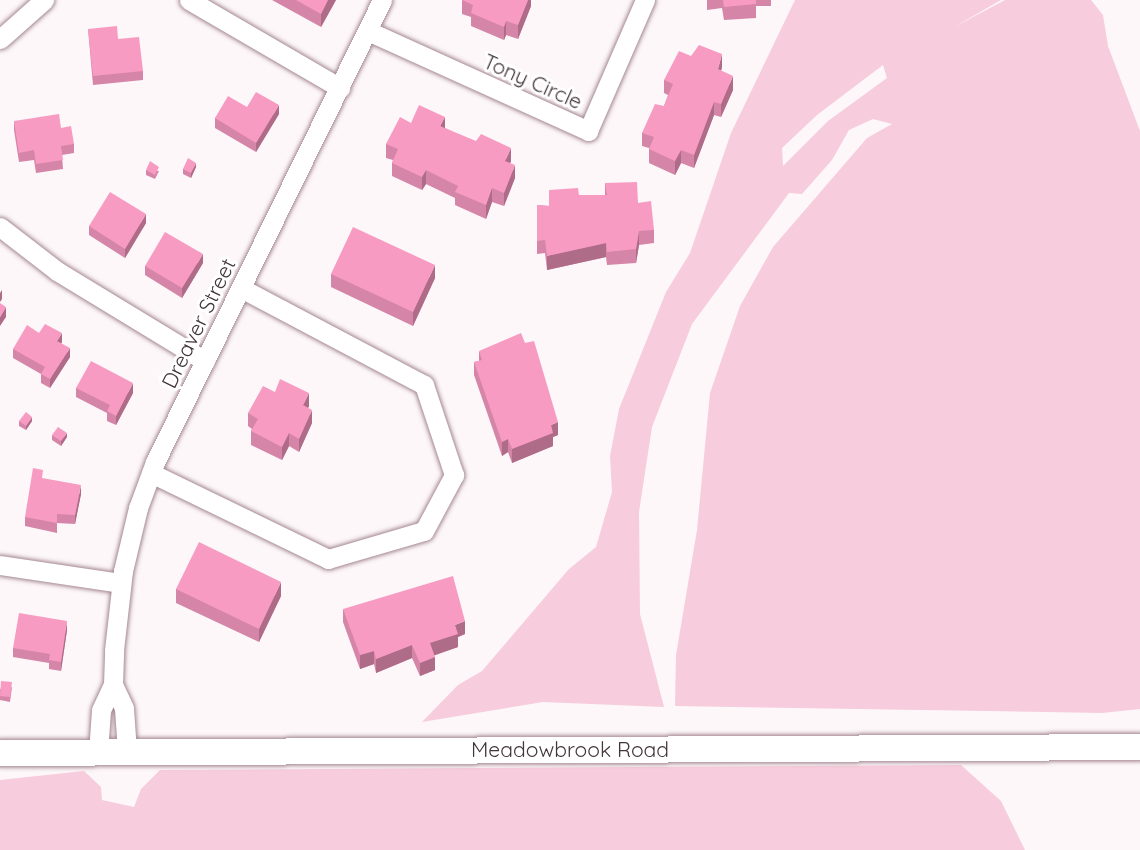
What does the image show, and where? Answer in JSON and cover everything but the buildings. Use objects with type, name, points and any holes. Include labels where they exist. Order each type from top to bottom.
[{"type":"street","points":[[0,39],[44,0]]},
{"type":"street","points":[[189,0],[340,88]]},
{"type":"street","name":"Dreaver Street","points":[[98,752],[101,710],[113,684],[121,583],[151,473],[382,0]]},
{"type":"street","name":"Tony Circle","points":[[368,31],[588,131],[645,0]]},
{"type":"street","points":[[0,228],[57,271],[205,361]]},
{"type":"street","points":[[151,473],[328,559],[424,531],[454,475],[424,385],[241,288]]},
{"type":"street","points":[[0,565],[121,583]]},
{"type":"street","name":"Dreaver Street","points":[[113,684],[124,708],[127,752]]},
{"type":"street","name":"Meadowbrook Road","points":[[0,753],[1140,747]]},
{"type":"shaded area","points":[[795,0],[1001,0],[954,27],[1005,0],[1091,0],[1103,15],[1108,46],[1140,131],[1140,709],[1102,713],[675,706],[676,655],[697,530],[710,393],[740,306],[773,247],[867,138],[892,124],[873,119],[849,130],[832,160],[802,194],[789,193],[692,324],[652,427],[639,512],[640,614],[664,707],[543,702],[422,722],[458,685],[482,671],[569,569],[596,547],[612,492],[610,456],[619,409],[666,292],[690,253],[731,133]],"holes":[[[883,65],[887,78],[828,121],[783,166],[782,148],[817,115]]]},
{"type":"shaded area","points":[[961,765],[1001,801],[1025,850],[0,850],[0,780],[84,771],[101,787],[102,800],[134,807],[141,789],[160,770]]}]
